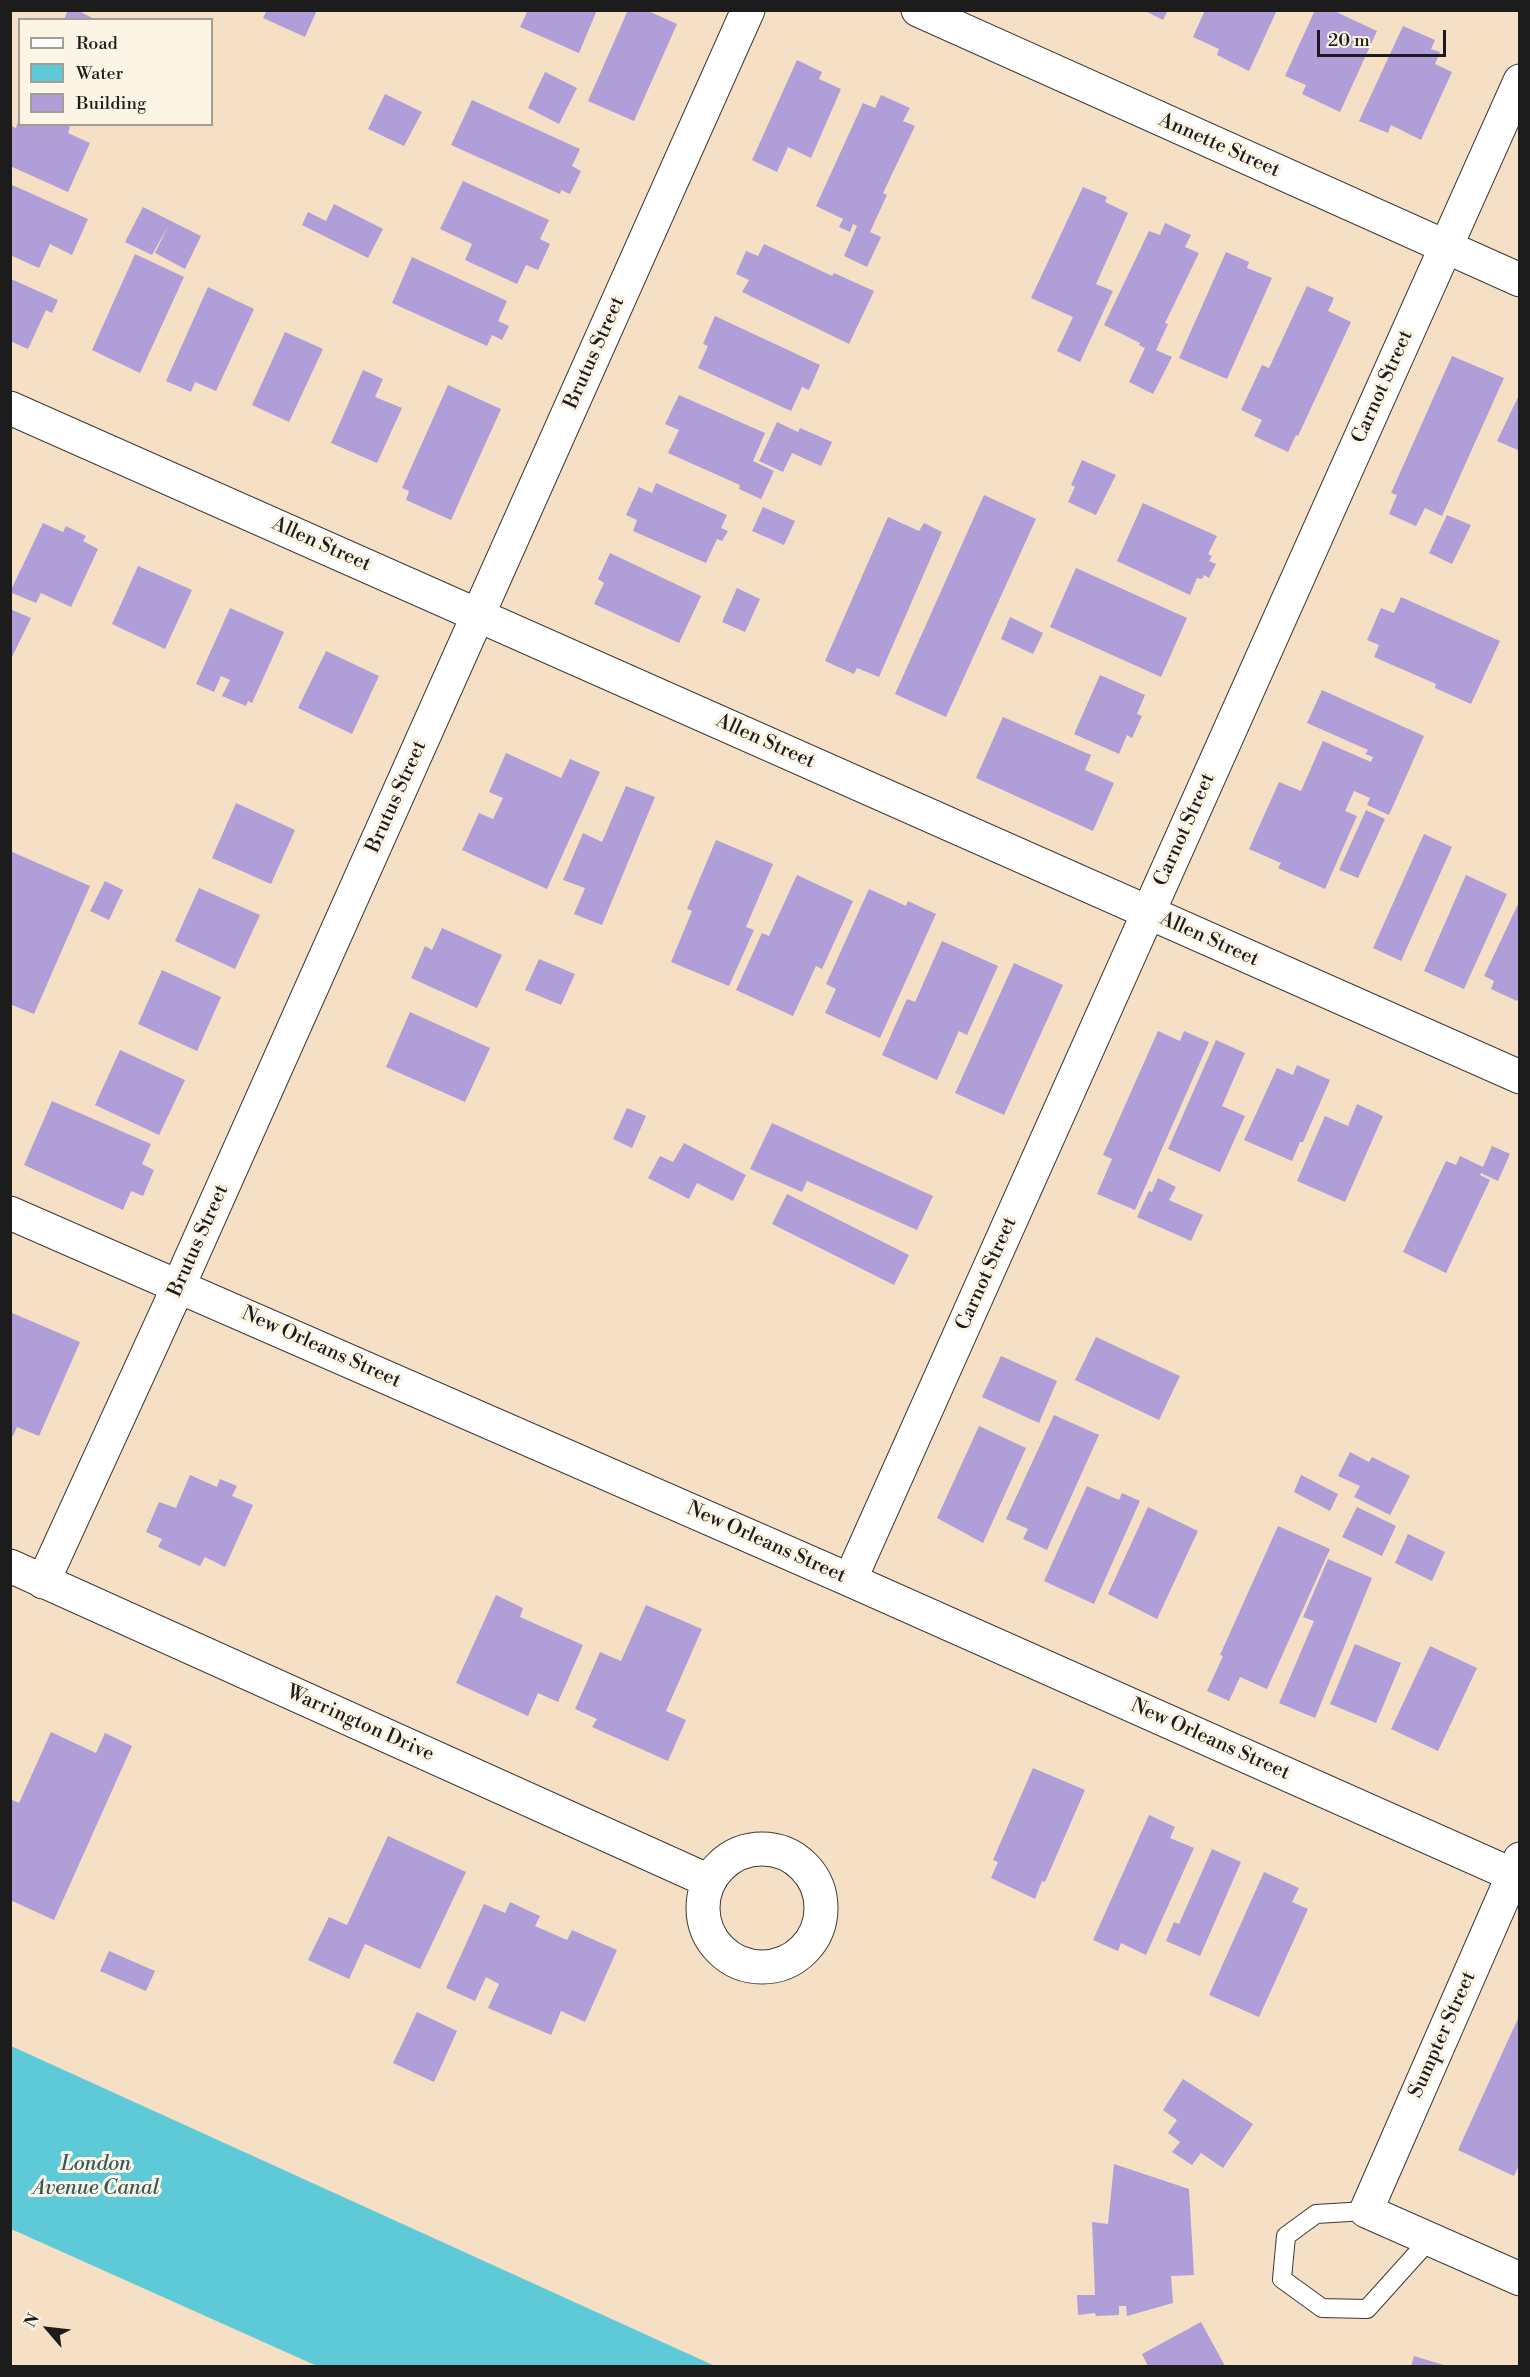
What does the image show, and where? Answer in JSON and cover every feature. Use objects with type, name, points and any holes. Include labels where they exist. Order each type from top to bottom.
[{"type":"street","name":"Brutus Street","points":[[43,1582],[179,1286],[748,10]]},
{"type":"street","name":"Annette Street","points":[[918,10],[1520,280]]},
{"type":"street","name":"Carnot Street","points":[[850,1580],[1520,81]]},
{"type":"street","name":"Allen Street","points":[[10,408],[1520,1077]]},
{"type":"street","name":"New Orleans Street","points":[[10,1213],[1517,1871]]},
{"type":"street","name":"Warrington Drive","points":[[10,1566],[709,1881]]},
{"type":"street","name":"Sumpter Street","points":[[1366,2211],[1517,1871]]},
{"type":"street","points":[[1366,2211],[1520,2279]]},
{"type":"lane","points":[[1366,2211],[1316,2214],[1286,2236],[1282,2279],[1322,2308],[1367,2309],[1430,2239]]},
{"type":"water","name":"London Avenue Canal","points":[[11,2046],[715,2366],[317,2366],[11,2229]]},
{"type":"building","points":[[68,10],[77,10],[92,18],[65,18]]},
{"type":"building","points":[[267,10],[317,10],[305,37],[263,18]]},
{"type":"building","points":[[528,10],[597,10],[579,53],[520,27]]},
{"type":"building","points":[[628,10],[646,10],[677,24],[634,121],[588,101]]},
{"type":"building","points":[[1143,10],[1168,10],[1163,20]]},
{"type":"building","points":[[1205,10],[1277,10],[1249,71],[1217,55],[1219,49],[1193,37]]},
{"type":"building","points":[[1315,10],[1332,10],[1377,31],[1340,112],[1302,94],[1306,85],[1285,76]]},
{"type":"building","points":[[1403,26],[1435,40],[1431,49],[1440,52],[1435,64],[1452,72],[1421,140],[1391,125],[1388,133],[1359,121]]},
{"type":"building","points":[[797,60],[822,72],[819,79],[841,89],[811,158],[788,147],[777,172],[752,160]]},
{"type":"building","points":[[545,72],[577,88],[559,124],[528,108]]},
{"type":"building","points":[[385,94],[422,112],[404,146],[368,129]]},
{"type":"building","points":[[881,95],[910,108],[903,121],[915,126],[883,193],[887,195],[870,232],[881,237],[867,267],[844,256],[857,226],[853,224],[850,232],[839,227],[843,219],[816,206],[863,103],[875,108]]},
{"type":"building","points":[[472,100],[580,149],[572,166],[581,171],[570,194],[561,190],[560,194],[451,145]]},
{"type":"building","points":[[18,122],[18,126],[68,126],[68,133],[90,143],[68,192],[10,166],[10,125],[16,128]]},
{"type":"building","points":[[463,181],[549,220],[540,239],[550,244],[538,270],[526,265],[517,284],[465,260],[472,244],[440,229]]},
{"type":"building","points":[[10,184],[88,219],[72,255],[50,244],[39,268],[10,255]]},
{"type":"building","points":[[1083,187],[1107,197],[1105,202],[1128,213],[1096,284],[1113,291],[1080,362],[1057,351],[1073,317],[1031,298]]},
{"type":"building","points":[[334,204],[383,229],[368,258],[302,225],[308,212],[326,221]]},
{"type":"building","points":[[143,207],[201,236],[185,269],[155,253],[169,224],[152,255],[125,242]]},
{"type":"building","points":[[1165,223],[1191,235],[1185,247],[1199,253],[1165,323],[1168,324],[1156,350],[1172,357],[1153,394],[1129,382],[1145,348],[1139,345],[1140,343],[1104,325],[1149,231],[1160,235]]},
{"type":"building","points":[[764,244],[832,276],[834,273],[874,291],[849,344],[742,292],[749,280],[736,274],[746,251],[758,256]]},
{"type":"building","points":[[1226,252],[1249,262],[1247,268],[1272,278],[1227,379],[1179,358]]},
{"type":"building","points":[[135,254],[184,277],[140,373],[92,350]]},
{"type":"building","points":[[412,257],[507,301],[498,321],[509,326],[502,340],[492,335],[487,346],[392,303]]},
{"type":"building","points":[[11,279],[58,300],[52,313],[46,310],[28,349],[10,341]]},
{"type":"building","points":[[1307,286],[1334,298],[1328,311],[1351,322],[1298,436],[1296,435],[1288,452],[1254,436],[1262,420],[1241,410],[1262,365],[1269,368]]},
{"type":"building","points":[[208,287],[254,309],[216,391],[195,382],[191,392],[166,381]]},
{"type":"building","points":[[715,316],[820,365],[809,390],[802,387],[791,411],[698,368],[708,346],[703,344]]},
{"type":"building","points":[[285,332],[323,349],[289,422],[252,405]]},
{"type":"building","points":[[1452,356],[1504,378],[1442,516],[1425,508],[1416,526],[1389,514],[1397,495],[1391,493]]},
{"type":"building","points":[[363,370],[383,379],[375,397],[402,408],[377,463],[331,443]]},
{"type":"building","points":[[448,385],[501,409],[451,520],[406,500],[409,491],[402,488]]},
{"type":"building","points":[[1520,393],[1520,451],[1497,441]]},
{"type":"building","points":[[679,395],[765,433],[753,461],[774,471],[761,499],[739,489],[740,485],[668,453],[679,430],[665,424]]},
{"type":"building","points":[[777,422],[798,432],[800,428],[832,442],[821,466],[792,453],[783,472],[759,461]]},
{"type":"building","points":[[1082,460],[1116,475],[1096,515],[1068,502],[1075,487],[1071,485]]},
{"type":"building","points":[[656,483],[727,515],[721,528],[728,531],[722,541],[717,539],[706,563],[633,531],[637,520],[626,515],[639,487],[652,493]]},
{"type":"building","points":[[984,495],[1036,519],[946,717],[895,694]]},
{"type":"building","points":[[1143,503],[1217,536],[1208,554],[1212,556],[1209,561],[1216,564],[1209,578],[1204,575],[1202,579],[1197,578],[1190,595],[1117,561]]},
{"type":"building","points":[[763,507],[795,521],[784,545],[752,531]]},
{"type":"building","points":[[1447,515],[1471,525],[1452,564],[1429,553]]},
{"type":"building","points":[[888,517],[919,531],[924,523],[942,532],[879,677],[857,668],[854,674],[825,661]]},
{"type":"building","points":[[43,523],[63,532],[66,526],[86,536],[83,541],[98,549],[71,607],[41,593],[36,603],[10,592]]},
{"type":"building","points":[[610,553],[701,596],[679,643],[594,604],[604,583],[598,579]]},
{"type":"building","points":[[138,566],[192,590],[165,649],[112,624]]},
{"type":"building","points":[[1076,568],[1187,618],[1161,677],[1050,627]]},
{"type":"building","points":[[737,588],[760,599],[745,632],[722,622]]},
{"type":"building","points":[[1401,597],[1500,641],[1471,704],[1435,688],[1436,684],[1374,657],[1379,645],[1367,640],[1381,608],[1394,613]]},
{"type":"building","points":[[230,608],[284,632],[252,703],[248,701],[246,706],[222,696],[230,680],[221,676],[214,692],[196,684]]},
{"type":"building","points":[[10,609],[31,618],[12,657],[10,657]]},
{"type":"building","points":[[1010,617],[1043,633],[1033,654],[1001,639]]},
{"type":"building","points":[[326,651],[379,676],[352,734],[298,708]]},
{"type":"building","points":[[1100,675],[1145,695],[1137,714],[1142,716],[1132,738],[1127,735],[1119,754],[1074,734]]},
{"type":"building","points":[[1322,690],[1424,736],[1389,815],[1367,805],[1370,798],[1354,791],[1345,811],[1357,816],[1325,889],[1278,868],[1281,863],[1249,849],[1279,782],[1301,791],[1323,741],[1371,762],[1373,757],[1365,754],[1368,750],[1307,723]]},
{"type":"building","points":[[1003,717],[1091,755],[1085,770],[1114,783],[1093,831],[976,778]]},
{"type":"building","points":[[506,753],[561,778],[570,759],[600,772],[547,889],[462,850],[479,813],[493,819],[503,798],[489,792]]},
{"type":"building","points":[[626,786],[655,797],[602,925],[574,914],[585,888],[563,880],[583,833],[602,842]]},
{"type":"building","points":[[236,803],[295,830],[271,884],[212,858]]},
{"type":"building","points":[[1366,810],[1385,819],[1358,878],[1339,870]]},
{"type":"building","points":[[1424,834],[1452,847],[1401,961],[1373,948]]},
{"type":"building","points":[[716,840],[773,864],[746,927],[754,930],[729,986],[671,962],[692,911],[687,909]]},
{"type":"building","points":[[10,851],[90,886],[34,1014],[10,1004]]},
{"type":"building","points":[[797,875],[853,901],[822,969],[816,966],[793,1016],[736,990],[762,933],[769,936]]},
{"type":"building","points":[[1466,875],[1507,894],[1464,989],[1424,971]]},
{"type":"building","points":[[105,881],[123,890],[109,920],[90,911]]},
{"type":"building","points":[[199,888],[260,915],[235,969],[175,941]]},
{"type":"building","points":[[869,889],[906,906],[908,901],[936,914],[880,1038],[825,1013],[836,989],[826,984]]},
{"type":"building","points":[[1520,900],[1520,995],[1517,1001],[1491,989],[1494,981],[1484,976]]},
{"type":"building","points":[[442,928],[502,955],[477,1008],[411,978],[425,946],[432,950]]},
{"type":"building","points":[[942,941],[998,966],[967,1035],[959,1031],[937,1080],[882,1055],[907,999],[915,1002]]},
{"type":"building","points":[[539,959],[575,974],[561,1005],[525,990]]},
{"type":"building","points":[[1014,963],[1063,985],[1004,1115],[955,1093]]},
{"type":"building","points":[[162,970],[221,997],[197,1051],[138,1024]]},
{"type":"building","points":[[410,1012],[490,1048],[465,1102],[386,1067]]},
{"type":"building","points":[[1158,1031],[1180,1041],[1184,1031],[1209,1042],[1135,1210],[1097,1194],[1112,1159],[1103,1155]]},
{"type":"building","points":[[1216,1040],[1245,1053],[1222,1106],[1245,1116],[1220,1172],[1168,1149]]},
{"type":"building","points":[[120,1050],[185,1080],[159,1135],[95,1105]]},
{"type":"building","points":[[1297,1065],[1330,1080],[1303,1142],[1300,1142],[1292,1161],[1244,1140],[1277,1068],[1293,1075]]},
{"type":"building","points":[[52,1101],[151,1144],[142,1164],[154,1170],[143,1196],[131,1191],[123,1210],[24,1165]]},
{"type":"building","points":[[1357,1104],[1383,1116],[1345,1202],[1297,1181],[1325,1116],[1348,1126]]},
{"type":"building","points":[[627,1108],[646,1116],[632,1148],[613,1139]]},
{"type":"building","points":[[772,1123],[933,1196],[917,1230],[807,1181],[802,1192],[750,1169]]},
{"type":"building","points":[[684,1143],[746,1175],[733,1201],[697,1183],[689,1199],[648,1178],[660,1156],[673,1162]]},
{"type":"building","points":[[1492,1146],[1510,1154],[1498,1181],[1481,1173],[1480,1175],[1490,1180],[1446,1273],[1403,1252],[1446,1161],[1456,1165],[1460,1156],[1483,1167]]},
{"type":"building","points":[[1158,1178],[1176,1187],[1169,1200],[1203,1215],[1191,1241],[1137,1217]]},
{"type":"building","points":[[787,1194],[909,1255],[894,1285],[772,1224]]},
{"type":"building","points":[[10,1312],[80,1342],[39,1436],[17,1427],[13,1436],[10,1435]]},
{"type":"building","points":[[1096,1337],[1180,1376],[1159,1420],[1075,1380]]},
{"type":"building","points":[[1001,1356],[1057,1381],[1039,1423],[982,1397]]},
{"type":"building","points":[[1054,1415],[1099,1435],[1047,1550],[1023,1539],[1028,1529],[1006,1519]]},
{"type":"building","points":[[979,1426],[1026,1448],[983,1543],[937,1518]]},
{"type":"building","points":[[1350,1452],[1369,1462],[1372,1457],[1410,1476],[1390,1515],[1354,1497],[1360,1486],[1338,1476]]},
{"type":"building","points":[[190,1475],[217,1487],[220,1479],[237,1486],[232,1496],[253,1505],[225,1567],[205,1557],[200,1566],[158,1547],[162,1539],[146,1532],[159,1502],[176,1508]]},
{"type":"building","points":[[1301,1475],[1338,1494],[1330,1511],[1294,1492]]},
{"type":"building","points":[[1087,1486],[1119,1500],[1122,1493],[1140,1501],[1094,1604],[1044,1581]]},
{"type":"building","points":[[1148,1507],[1198,1531],[1157,1619],[1108,1594]]},
{"type":"building","points":[[1357,1507],[1396,1526],[1382,1556],[1342,1537]]},
{"type":"building","points":[[1278,1526],[1330,1549],[1267,1689],[1240,1677],[1229,1701],[1207,1691],[1223,1656],[1220,1655]]},
{"type":"building","points":[[1408,1534],[1445,1552],[1432,1581],[1395,1563]]},
{"type":"building","points":[[1328,1559],[1372,1578],[1315,1718],[1279,1703],[1314,1621],[1303,1617]]},
{"type":"building","points":[[496,1595],[523,1608],[520,1617],[583,1645],[558,1702],[538,1693],[528,1716],[456,1683]]},
{"type":"building","points":[[646,1605],[702,1629],[666,1711],[686,1720],[668,1761],[592,1727],[597,1719],[575,1709],[600,1652],[621,1661]]},
{"type":"building","points":[[1355,1644],[1401,1663],[1376,1723],[1330,1704]]},
{"type":"building","points":[[1430,1646],[1477,1668],[1438,1751],[1391,1729]]},
{"type":"building","points":[[51,1732],[96,1753],[105,1733],[132,1746],[54,1920],[10,1900],[10,1799],[19,1803]]},
{"type":"building","points":[[1033,1768],[1085,1790],[1045,1882],[1042,1881],[1035,1899],[991,1878],[998,1862],[993,1860]]},
{"type":"building","points":[[1149,1815],[1175,1827],[1170,1838],[1194,1848],[1146,1955],[1121,1943],[1118,1951],[1093,1940]]},
{"type":"building","points":[[388,1836],[466,1872],[420,1969],[365,1944],[349,1979],[308,1960],[329,1917],[347,1925]]},
{"type":"building","points":[[1212,1849],[1241,1862],[1200,1956],[1166,1941],[1174,1922],[1179,1924]]},
{"type":"building","points":[[1264,1872],[1299,1888],[1292,1902],[1308,1909],[1259,2017],[1209,1995]]},
{"type":"building","points":[[510,1902],[540,1916],[535,1926],[567,1940],[572,1930],[617,1950],[585,2022],[561,2011],[551,2035],[488,2008],[499,1984],[486,1977],[475,2001],[446,1988],[484,1904],[505,1913]]},
{"type":"building","points":[[109,1951],[155,1971],[146,1991],[100,1971]]},
{"type":"building","points":[[417,2012],[457,2031],[434,2082],[393,2063]]},
{"type":"building","points":[[1520,2014],[1520,2163],[1514,2176],[1458,2150]]},
{"type":"building","points":[[1183,2079],[1253,2124],[1223,2168],[1201,2153],[1192,2165],[1172,2152],[1180,2142],[1168,2133],[1177,2120],[1163,2110]]},
{"type":"building","points":[[1114,2164],[1189,2189],[1194,2275],[1171,2276],[1173,2303],[1127,2316],[1126,2306],[1119,2306],[1119,2315],[1096,2316],[1095,2313],[1078,2315],[1077,2295],[1095,2295],[1092,2222],[1108,2224]]},
{"type":"building","points":[[1201,2322],[1225,2366],[1148,2366],[1142,2354]]},
{"type":"building","points":[[1414,2356],[1447,2366],[1411,2366]]}]
